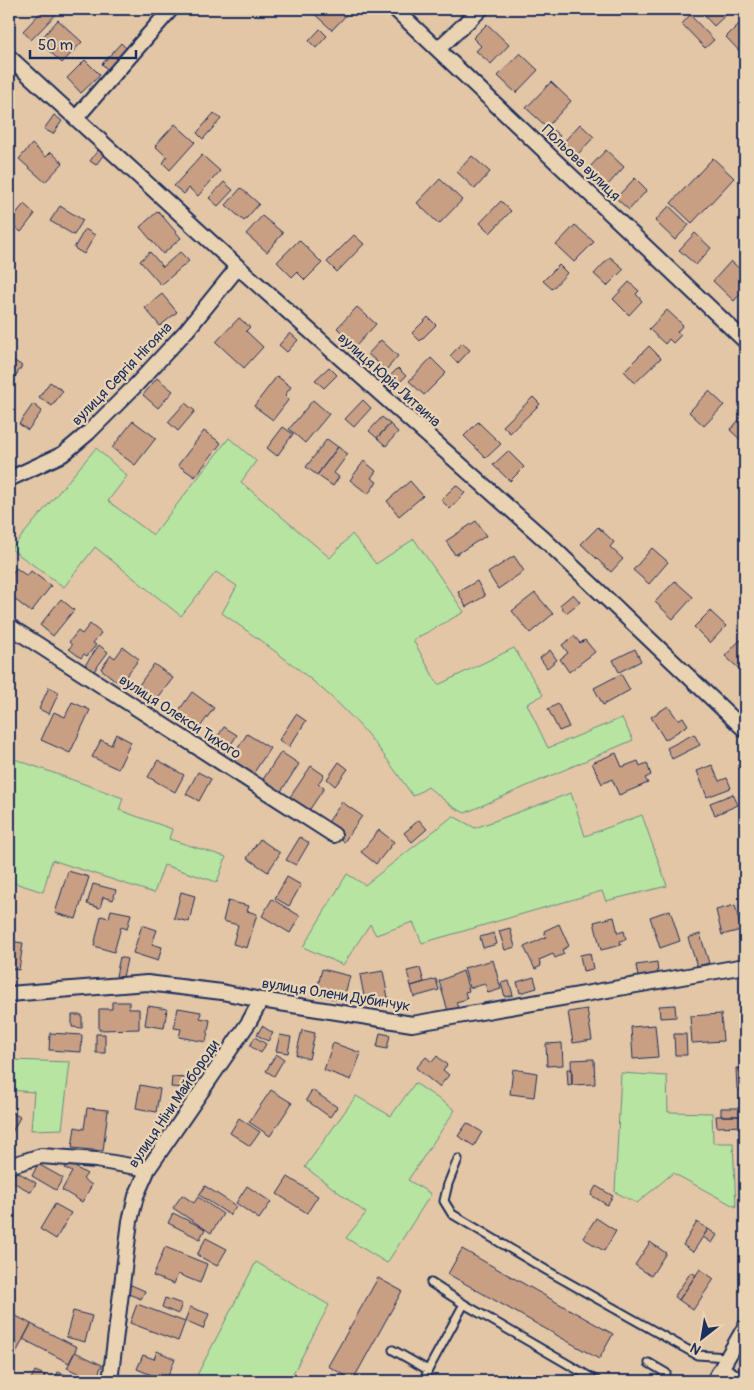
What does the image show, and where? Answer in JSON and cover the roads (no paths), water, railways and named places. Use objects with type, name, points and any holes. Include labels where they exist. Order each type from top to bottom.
[{"type":"street","points":[[76,118],[171,9]]},
{"type":"street","name":"Польова вулиця","points":[[395,9],[745,342]]},
{"type":"street","points":[[438,49],[481,9]]},
{"type":"street","name":"вулиця Юрія Литвина","points":[[9,57],[238,266],[544,539],[745,730]]},
{"type":"street","name":"вулиця Сергія Нігояна","points":[[9,479],[63,454],[88,433],[136,385],[186,330],[238,266]]},
{"type":"street","name":"вулиця Олекси Тихого","points":[[9,626],[334,835]]},
{"type":"street","name":"вулиця Олени Дубинчук","points":[[9,994],[147,983],[222,992],[412,1024],[745,966]]},
{"type":"street","name":"вулиця Ніни Майбороди","points":[[110,1381],[130,1221],[136,1196],[148,1169],[243,1030],[261,1000]]},
{"type":"street","points":[[9,1166],[41,1156],[96,1160],[148,1169]]},
{"type":"street","points":[[742,1381],[721,1369],[745,1327]]},
{"type":"lane","points":[[458,1159],[444,1200],[452,1214],[546,1270],[721,1369]]},
{"type":"lane","points":[[430,1283],[597,1381]]},
{"type":"lane","points":[[424,1381],[428,1370],[464,1304]]},
{"type":"lane","points":[[393,1350],[428,1370]]},
{"type":"lane","points":[[649,1363],[666,1373],[661,1381]]}]
